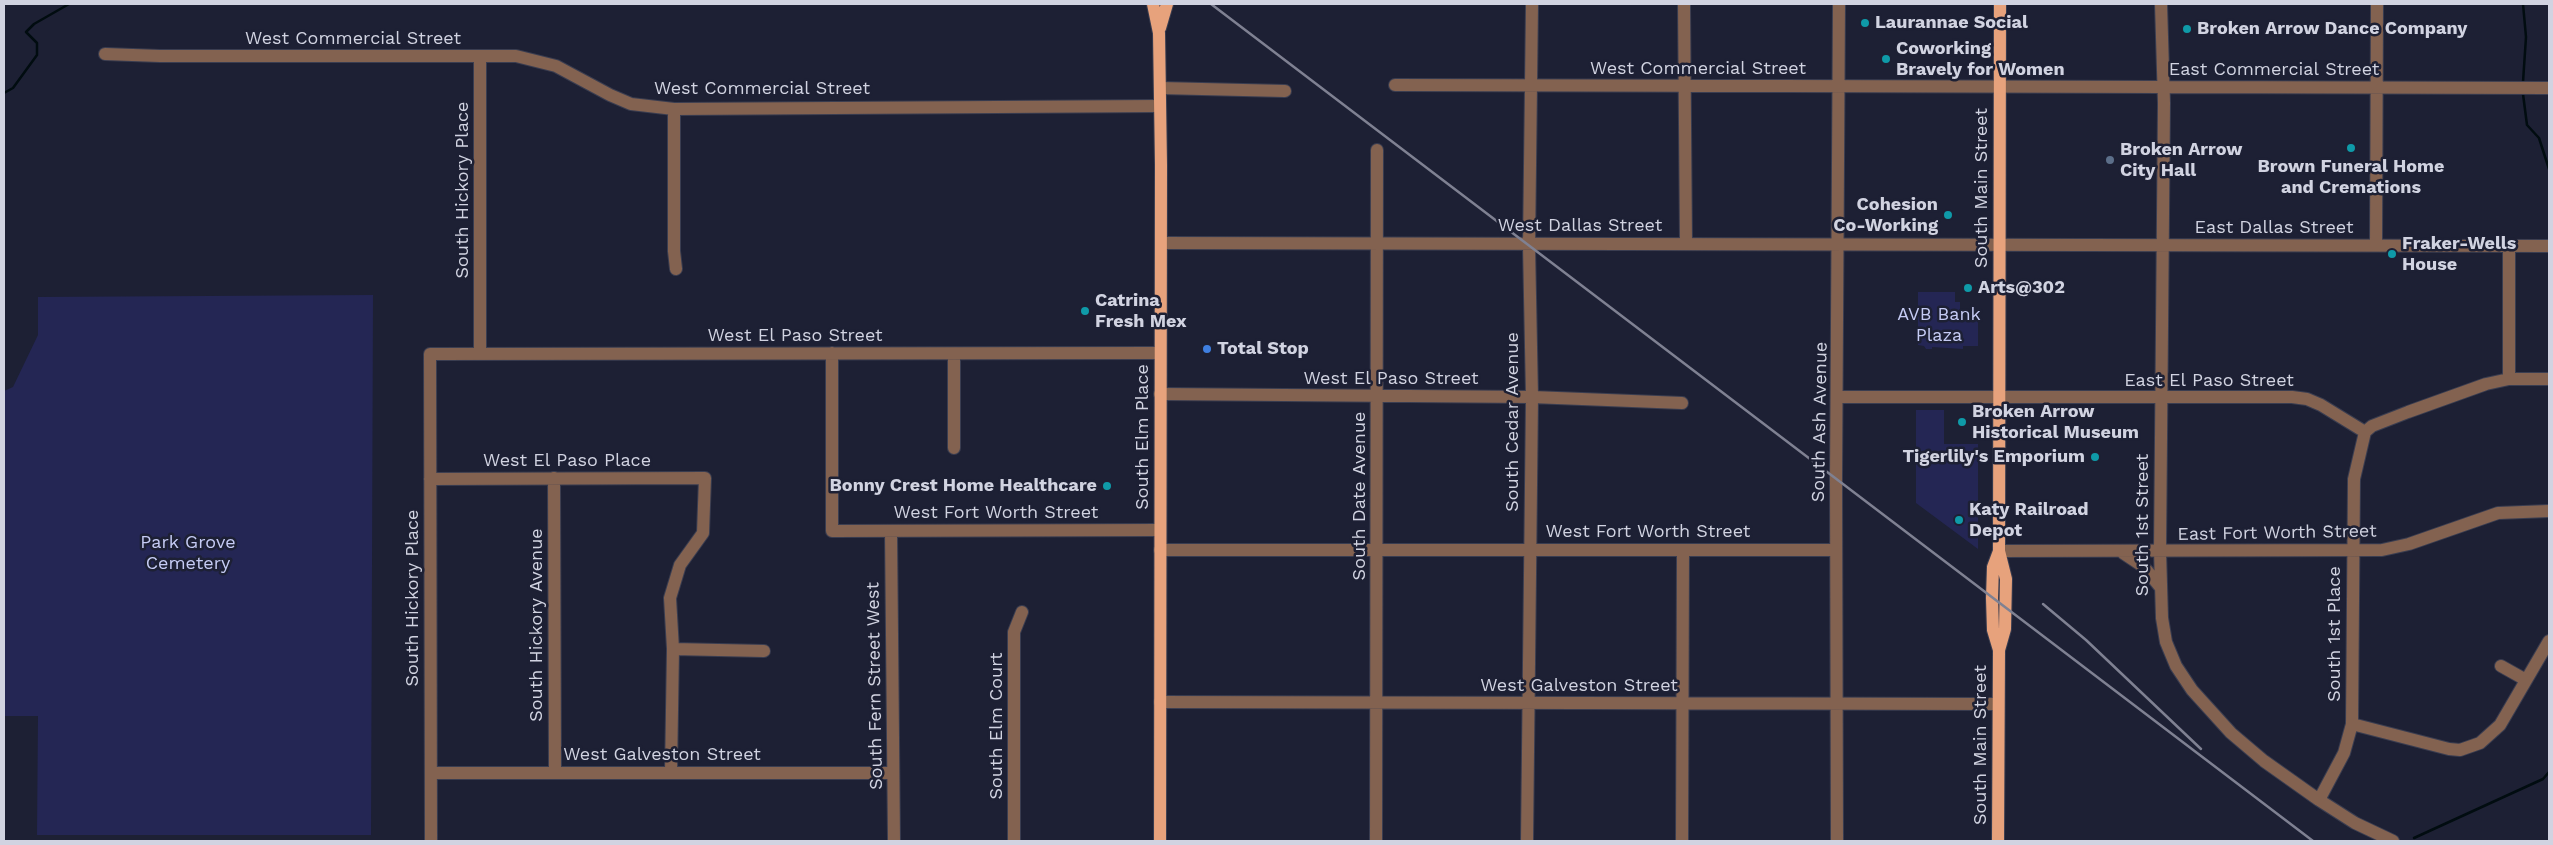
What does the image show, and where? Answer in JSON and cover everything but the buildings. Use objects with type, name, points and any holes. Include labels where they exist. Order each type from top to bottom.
[{"type":"main road","name":"South Elm Place","points":[[1153,4],[1159,33],[1160,88],[1160,841]]},
{"type":"main road","name":"South Elm Place","points":[[1159,33],[1166,4]]},
{"type":"main road","name":"South Main Street","points":[[1998,841],[1999,650],[2005,629],[2006,579],[1999,551],[2000,4]]},
{"type":"street","name":"South Cedar Avenue","points":[[1527,841],[1532,398],[1530,244],[1532,4]]},
{"type":"street","points":[[1684,4],[1686,244]]},
{"type":"street","name":"South Ash Avenue","points":[[1837,841],[1836,550],[1839,4]]},
{"type":"street","name":"South 1st Street","points":[[2161,4],[2163,245],[2160,551],[2166,642],[2176,666],[2192,690],[2237,737],[2319,800],[2355,823],[2393,841]]},
{"type":"street","points":[[2376,245],[2377,4]]},
{"type":"street","name":"West Commercial Street","points":[[105,54],[160,56],[516,56],[556,66],[610,96],[631,104],[674,109],[1160,106]]},
{"type":"street","name":"South Hickory Place","points":[[480,56],[480,354]]},
{"type":"street","name":"West Commercial Street","points":[[1395,85],[2000,87]]},
{"type":"street","name":"East Commercial Street","points":[[2000,87],[2549,88]]},
{"type":"street","points":[[1160,88],[1285,91]]},
{"type":"street","points":[[674,109],[674,252],[676,270]]},
{"type":"street","name":"South Date Avenue","points":[[1376,841],[1377,150]]},
{"type":"street","name":"West Dallas Street","points":[[1161,243],[1999,244]]},
{"type":"street","name":"East Dallas Street","points":[[1999,244],[2549,246]]},
{"type":"street","points":[[2509,246],[2509,379]]},
{"type":"street","name":"West El Paso Street","points":[[430,354],[1160,352]]},
{"type":"street","name":"South Hickory Place","points":[[430,354],[431,841]]},
{"type":"street","name":"West Fort Worth Street","points":[[832,354],[832,531],[1160,530]]},
{"type":"street","points":[[954,354],[954,448]]},
{"type":"street","points":[[2365,432],[2372,426],[2486,384],[2509,379],[2549,379]]},
{"type":"street","name":"West El Paso Street","points":[[1160,394],[1532,398],[1682,403]]},
{"type":"street","points":[[1838,397],[1999,398]]},
{"type":"street","name":"East El Paso Street","points":[[1999,398],[2273,397],[2307,399],[2321,405],[2365,432]]},
{"type":"street","name":"South 1st Place","points":[[2319,800],[2344,753],[2352,724],[2354,479],[2365,432]]},
{"type":"street","name":"South Hickory Avenue","points":[[554,478],[555,772]]},
{"type":"street","name":"West El Paso Place","points":[[430,479],[705,478],[703,533],[680,565],[670,598],[673,649]]},
{"type":"street","name":"East Fort Worth Street","points":[[1999,551],[2352,551],[2398,547],[2498,513],[2549,512]]},
{"type":"street","name":"South Fern Street West","points":[[890,531],[894,841]]},
{"type":"street","name":"West Fort Worth Street","points":[[1160,550],[1836,550]]},
{"type":"street","points":[[1682,841],[1684,550]]},
{"type":"street","points":[[2121,551],[2144,567],[2161,588]]},
{"type":"street","name":"South Elm Court","points":[[1014,841],[1014,632],[1022,612]]},
{"type":"street","points":[[2352,724],[2436,746],[2460,750],[2480,743],[2494,732],[2549,641]]},
{"type":"street","points":[[671,772],[673,649],[764,651]]},
{"type":"street","points":[[2501,666],[2526,680]]},
{"type":"street","name":"West Galveston Street","points":[[1160,702],[1998,704]]},
{"type":"street","name":"West Galveston Street","points":[[432,773],[893,773]]},
{"type":"green space","name":"AVB Bank Plaza","points":[[1918,292],[1955,292],[1955,302],[1960,302],[1960,321],[1978,320],[1978,346],[1963,346],[1963,349],[1932,347],[1932,349],[1926,349],[1924,346],[1918,345]]},
{"type":"green space","name":"Park Grove Cemetery","points":[[373,295],[371,835],[37,835],[38,716],[4,716],[4,391],[13,387],[38,335],[38,297]]},
{"type":"green space","points":[[1916,410],[1944,410],[1944,444],[1978,444],[1978,549],[1916,503]]},
{"type":"waterway","points":[[4,93],[13,88],[37,55],[37,43],[26,32],[34,24],[69,4]]},
{"type":"waterway","points":[[2523,4],[2526,37],[2523,82]]},
{"type":"waterway","points":[[2523,94],[2527,125],[2539,138],[2549,169]]},
{"type":"waterway","points":[[2414,838],[2543,779],[2549,772]]},
{"type":"railway","points":[[1211,4],[2313,841]]},
{"type":"railway","points":[[2043,604],[2086,640],[2201,749]]},
{"type":"place","name":"Laurannae Social","points":[[1865,23]]},
{"type":"place","name":"Broken Arrow Dance Company","points":[[2187,29]]},
{"type":"place","name":"Coworking Bravely for Women","points":[[1886,59]]},
{"type":"place","name":"Brown Funeral Home and Cremations","points":[[2351,148]]},
{"type":"place","name":"Broken Arrow City Hall","points":[[2110,160]]},
{"type":"place","name":"Cohesion Co-Working","points":[[1948,215]]},
{"type":"place","name":"Fraker-Wells House","points":[[2392,254]]},
{"type":"place","name":"Arts@302","points":[[1968,288]]},
{"type":"place","name":"Catrina Fresh Mex","points":[[1085,311]]},
{"type":"place","name":"Total Stop","points":[[1207,349]]},
{"type":"place","name":"Broken Arrow Historical Museum","points":[[1962,422]]},
{"type":"place","name":"Tigerlily's Emporium","points":[[2095,457]]},
{"type":"place","name":"Bonny Crest Home Healthcare","points":[[1107,486]]},
{"type":"place","name":"Katy Railroad Depot","points":[[1959,520]]}]
